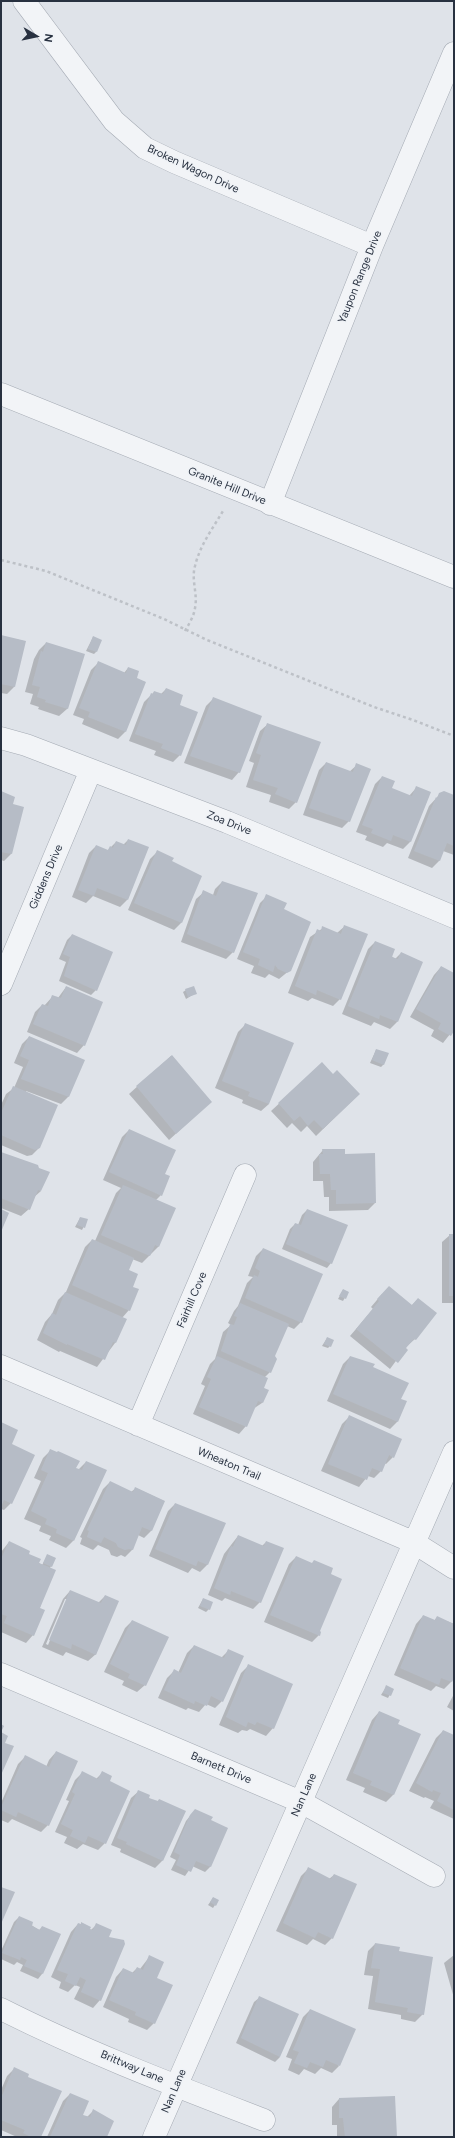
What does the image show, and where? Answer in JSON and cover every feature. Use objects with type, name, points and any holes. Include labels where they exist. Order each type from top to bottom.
[{"type":"street","name":"Broken Wagon Drive","points":[[24,1],[114,121],[145,148],[174,162],[372,246]]},
{"type":"street","name":"Yaupon Range Drive","points":[[270,504],[372,246],[454,52]]},
{"type":"street","name":"Granite Hill Drive","points":[[1,394],[270,504],[454,577]]},
{"type":"street","name":"Zoa Drive","points":[[1,738],[26,745],[227,822],[454,917]]},
{"type":"street","name":"Giddens Drive","points":[[1,984],[91,770]]},
{"type":"street","name":"Fairhill Cove","points":[[138,1425],[245,1175]]},
{"type":"street","name":"Wheaton Trail","points":[[1,1366],[414,1542],[454,1568]]},
{"type":"street","name":"Nan Lane","points":[[154,2137],[454,1452]]},
{"type":"street","name":"Barnett Drive","points":[[1,1674],[301,1802],[434,1876]]},
{"type":"street","name":"Brittway Lane","points":[[1,2009],[30,2024],[176,2086],[264,2120]]},
{"type":"path","points":[[185,631],[195,610],[196,600],[193,581],[195,566],[201,547],[223,511]]},
{"type":"path","points":[[1,560],[46,571],[164,619],[185,631],[374,707],[414,720],[454,736]]},
{"type":"building","points":[[1,635],[26,641],[15,687],[1,684]]},
{"type":"building","points":[[93,636],[102,640],[97,652],[88,649]]},
{"type":"building","points":[[46,642],[85,654],[68,709],[45,702],[46,700],[37,697],[40,687],[32,685],[41,651],[43,652]]},
{"type":"building","points":[[98,661],[126,673],[128,667],[139,671],[137,678],[146,682],[126,732],[88,717],[90,712],[79,708]]},
{"type":"building","points":[[166,688],[183,695],[180,705],[198,712],[181,756],[161,748],[163,744],[135,734],[151,693],[153,694],[154,691],[163,694]]},
{"type":"building","points":[[213,697],[262,716],[240,773],[190,756]]},
{"type":"building","points":[[267,723],[321,742],[297,803],[275,794],[278,788],[253,780],[261,755],[256,753]]},
{"type":"building","points":[[326,762],[353,772],[356,763],[371,769],[350,822],[309,808]]},
{"type":"building","points":[[382,776],[395,781],[392,788],[412,796],[416,786],[431,792],[411,842],[393,835],[391,841],[371,833],[373,829],[362,825]]},
{"type":"building","points":[[1,791],[15,797],[13,804],[24,807],[12,854],[1,852]]},
{"type":"building","points":[[444,791],[454,795],[454,846],[447,843],[440,861],[414,851],[436,797],[437,798],[439,793]]},
{"type":"building","points":[[128,839],[149,847],[128,900],[97,888],[94,896],[78,890],[96,845],[108,850],[110,846],[113,848],[116,841],[126,845]]},
{"type":"building","points":[[157,850],[174,858],[172,861],[202,876],[182,923],[134,903]]},
{"type":"building","points":[[222,881],[258,893],[234,953],[187,934],[203,890],[216,896]]},
{"type":"building","points":[[266,894],[287,903],[284,909],[311,922],[291,971],[287,973],[278,969],[275,965],[273,972],[258,965],[260,959],[243,952]]},
{"type":"building","points":[[344,925],[368,934],[341,1000],[317,990],[316,995],[295,986],[317,929],[321,931],[322,926],[341,934]]},
{"type":"building","points":[[72,934],[113,952],[97,991],[64,976],[70,957],[63,954]]},
{"type":"building","points":[[375,941],[395,949],[392,957],[398,959],[401,952],[423,962],[398,1022],[380,1015],[379,1019],[348,1006]]},
{"type":"building","points":[[441,966],[454,973],[454,1031],[451,1036],[438,1029],[441,1023],[416,1009]]},
{"type":"building","points":[[66,986],[103,1002],[85,1046],[33,1024],[42,1004],[48,1006],[52,995],[61,998]]},
{"type":"building","points":[[194,986],[197,994],[188,997],[185,989]]},
{"type":"building","points":[[245,1023],[294,1043],[269,1104],[248,1096],[250,1092],[222,1081]]},
{"type":"building","points":[[29,1036],[85,1060],[69,1097],[21,1079],[29,1060],[20,1056]]},
{"type":"building","points":[[376,1049],[389,1053],[384,1065],[372,1060]]},
{"type":"building","points":[[172,1055],[212,1102],[176,1134],[136,1086]]},
{"type":"building","points":[[322,1062],[333,1074],[337,1070],[360,1094],[323,1129],[314,1120],[308,1126],[300,1116],[294,1121],[278,1103]]},
{"type":"building","points":[[13,1086],[58,1105],[40,1148],[35,1150],[1,1135],[1,1113]]},
{"type":"building","points":[[129,1129],[176,1150],[165,1174],[170,1176],[162,1196],[109,1172]]},
{"type":"building","points":[[322,1149],[345,1149],[345,1154],[375,1153],[376,1203],[336,1204],[336,1190],[331,1190],[330,1174],[320,1174],[319,1154],[323,1154]]},
{"type":"building","points":[[1,1152],[38,1165],[39,1168],[50,1172],[41,1191],[38,1190],[30,1210],[1,1198]]},
{"type":"building","points":[[123,1185],[176,1208],[159,1247],[155,1245],[150,1256],[101,1235]]},
{"type":"building","points":[[1,1209],[9,1213],[1,1232]]},
{"type":"building","points":[[307,1209],[348,1225],[332,1264],[286,1244],[295,1223],[301,1225]]},
{"type":"building","points":[[80,1217],[88,1219],[85,1228],[77,1225]]},
{"type":"building","points":[[449,1234],[454,1234],[454,1296],[449,1296]]},
{"type":"building","points":[[92,1239],[134,1258],[129,1270],[138,1274],[133,1287],[139,1289],[130,1311],[72,1285]]},
{"type":"building","points":[[263,1248],[323,1274],[302,1323],[245,1298],[254,1275],[258,1277],[260,1271],[255,1268]]},
{"type":"building","points":[[389,1286],[412,1305],[418,1298],[437,1313],[416,1340],[414,1339],[406,1348],[408,1350],[398,1363],[356,1329],[379,1301],[377,1299]]},
{"type":"building","points":[[343,1289],[349,1292],[346,1299],[339,1296]]},
{"type":"building","points":[[65,1292],[127,1319],[116,1343],[113,1342],[105,1360],[67,1345],[43,1333],[52,1313],[56,1315]]},
{"type":"building","points":[[240,1303],[289,1324],[275,1356],[277,1359],[271,1373],[221,1351],[230,1324],[234,1325],[237,1317],[234,1316]]},
{"type":"building","points":[[327,1337],[334,1340],[331,1347],[324,1344]]},
{"type":"building","points":[[217,1356],[268,1378],[264,1388],[269,1390],[263,1403],[258,1401],[247,1427],[199,1407],[211,1379],[207,1377]]},
{"type":"building","points":[[350,1356],[375,1364],[373,1367],[409,1383],[401,1399],[407,1401],[398,1422],[333,1394]]},
{"type":"building","points":[[349,1415],[402,1439],[394,1458],[389,1455],[382,1472],[372,1468],[367,1480],[328,1464]]},
{"type":"building","points":[[1,1422],[18,1430],[12,1444],[35,1455],[12,1504],[4,1500],[1,1507]]},
{"type":"building","points":[[50,1449],[80,1461],[76,1468],[82,1470],[86,1461],[107,1470],[74,1541],[56,1533],[57,1529],[45,1524],[47,1519],[31,1511],[48,1473],[41,1470]]},
{"type":"building","points":[[110,1481],[133,1492],[135,1487],[165,1501],[152,1531],[142,1527],[133,1550],[125,1550],[118,1547],[116,1543],[104,1537],[101,1543],[87,1537],[89,1531],[87,1530]]},
{"type":"building","points":[[175,1503],[226,1523],[208,1565],[198,1561],[196,1566],[155,1549]]},
{"type":"building","points":[[238,1535],[264,1546],[266,1541],[284,1548],[261,1603],[231,1591],[230,1595],[214,1588],[231,1546],[233,1547]]},
{"type":"building","points":[[9,1541],[30,1551],[29,1554],[41,1559],[39,1563],[56,1570],[40,1608],[45,1610],[34,1636],[4,1623],[7,1616],[1,1614],[1,1559]]},
{"type":"building","points":[[47,1554],[56,1558],[52,1567],[43,1563]]},
{"type":"building","points":[[296,1556],[312,1563],[314,1560],[333,1568],[331,1574],[342,1579],[320,1631],[320,1636],[270,1615]]},
{"type":"building","points":[[70,1590],[101,1603],[105,1595],[119,1601],[96,1655],[72,1644],[71,1649],[49,1640]]},
{"type":"building","points":[[203,1598],[213,1602],[210,1610],[200,1606]]},
{"type":"building","points":[[423,1615],[435,1620],[437,1616],[454,1624],[454,1678],[452,1682],[441,1678],[439,1685],[400,1668]]},
{"type":"building","points":[[132,1620],[169,1637],[146,1686],[128,1678],[130,1674],[110,1664]]},
{"type":"building","points":[[194,1645],[224,1658],[228,1649],[244,1656],[223,1702],[211,1696],[207,1706],[195,1701],[194,1704],[164,1690],[174,1669],[181,1673]]},
{"type":"building","points":[[248,1664],[293,1684],[274,1729],[257,1722],[255,1725],[248,1722],[246,1727],[226,1717]]},
{"type":"building","points":[[386,1685],[394,1689],[391,1696],[383,1693]]},
{"type":"building","points":[[379,1711],[400,1720],[398,1724],[421,1734],[394,1795],[370,1785],[372,1781],[353,1773]]},
{"type":"building","points":[[1,1724],[4,1726],[1,1732]]},
{"type":"building","points":[[443,1730],[454,1735],[454,1810],[437,1801],[441,1793],[433,1790],[432,1792],[416,1783]]},
{"type":"building","points":[[1,1732],[8,1736],[5,1743],[14,1746],[1,1775]]},
{"type":"building","points":[[56,1751],[78,1761],[49,1826],[18,1812],[16,1817],[1,1810],[25,1755],[49,1767]]},
{"type":"building","points":[[82,1771],[98,1779],[102,1771],[112,1776],[110,1781],[130,1791],[106,1844],[88,1836],[85,1843],[70,1836],[73,1830],[61,1824],[75,1794],[72,1792]]},
{"type":"building","points":[[138,1790],[150,1795],[149,1798],[158,1801],[159,1799],[186,1811],[163,1861],[126,1844],[127,1842],[117,1838]]},
{"type":"building","points":[[195,1809],[213,1817],[211,1820],[228,1828],[211,1867],[196,1861],[191,1872],[176,1865],[180,1855],[174,1852],[190,1815]]},
{"type":"building","points":[[308,1867],[331,1879],[334,1874],[357,1884],[333,1939],[318,1932],[315,1938],[283,1923]]},
{"type":"building","points":[[1,1887],[15,1892],[1,1924]]},
{"type":"building","points":[[213,1897],[219,1900],[216,1906],[210,1902]]},
{"type":"building","points":[[19,1916],[33,1922],[32,1926],[40,1930],[42,1926],[61,1934],[43,1974],[24,1966],[27,1960],[21,1957],[20,1960],[2,1953]]},
{"type":"building","points":[[81,1922],[91,1927],[90,1929],[93,1930],[96,1923],[112,1930],[109,1937],[124,1940],[125,1944],[101,2001],[81,1992],[86,1980],[80,1977],[76,1986],[65,1981],[68,1974],[57,1970],[78,1923],[81,1924]]},
{"type":"building","points":[[375,1943],[400,1947],[399,1951],[433,1957],[424,2015],[407,2012],[408,2008],[375,2002],[380,1969],[371,1968]]},
{"type":"building","points":[[149,1955],[164,1962],[157,1978],[173,1985],[155,2024],[135,2015],[136,2012],[109,2000],[123,1968],[134,1973],[137,1967],[143,1970]]},
{"type":"building","points":[[259,1996],[299,2014],[280,2057],[241,2038]]},
{"type":"building","points":[[310,2009],[356,2029],[340,2066],[326,2060],[323,2067],[310,2062],[307,2068],[294,2063],[299,2052],[293,2050]]},
{"type":"building","points":[[14,2067],[29,2074],[28,2077],[62,2091],[41,2137],[31,2137],[23,2133],[25,2130],[1,2120],[1,2098]]},
{"type":"building","points":[[70,2093],[89,2101],[83,2115],[90,2117],[93,2109],[114,2121],[107,2137],[50,2137]]},
{"type":"building","points":[[395,2096],[397,2137],[345,2137],[343,2118],[339,2118],[339,2098]]}]
